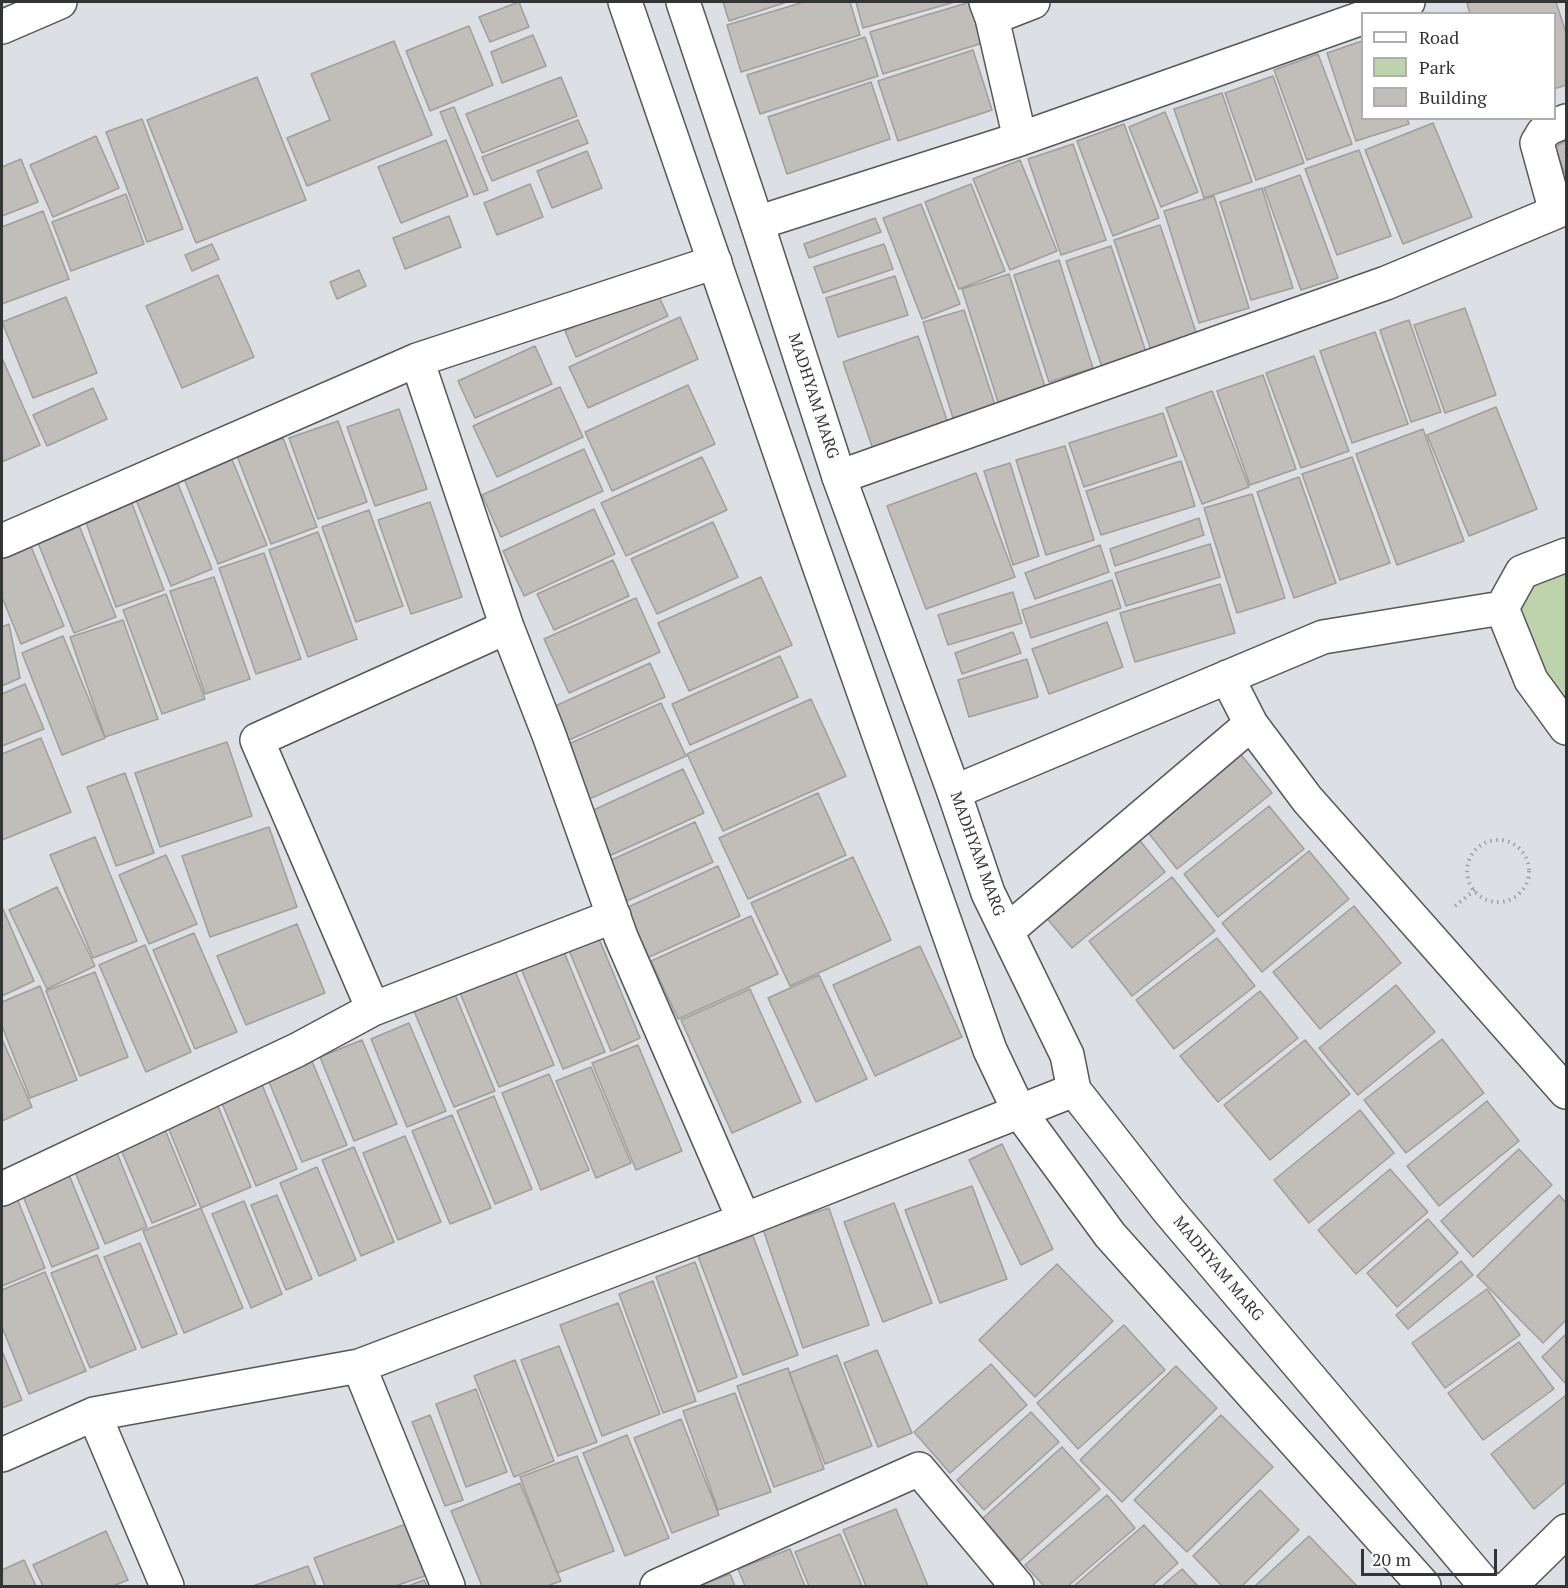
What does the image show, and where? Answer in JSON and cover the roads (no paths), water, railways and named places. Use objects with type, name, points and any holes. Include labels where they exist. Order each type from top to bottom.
[{"type":"street","points":[[2,27],[60,2]]},
{"type":"street","points":[[625,2],[809,537],[990,1050],[1019,1111],[1110,1235],[1424,1587]]},
{"type":"street","name":"MADHYAM MARG","points":[[682,2],[758,223],[839,477],[954,792],[988,893],[1067,1055],[1074,1090],[1168,1210],[1486,1587]]},
{"type":"street","points":[[1020,139],[989,10],[1034,2]]},
{"type":"street","points":[[1380,12],[1408,2]]},
{"type":"street","points":[[758,223],[1020,139],[1361,18]]},
{"type":"street","points":[[839,477],[1561,221],[1537,143],[1549,128],[1566,121]]},
{"type":"street","points":[[2,541],[417,360],[715,262]]},
{"type":"street","points":[[417,360],[507,627],[549,735],[626,948],[744,1220]]},
{"type":"street","points":[[1566,555],[1521,572],[1502,608],[1530,680],[1566,728]]},
{"type":"street","points":[[954,792],[1323,637],[1502,608]]},
{"type":"street","points":[[373,1009],[257,740],[507,627]]},
{"type":"street","points":[[1227,677],[1251,724],[1307,799],[1566,1092]]},
{"type":"street","points":[[1006,931],[1251,724]]},
{"type":"street","points":[[2,1189],[297,1050],[373,1009],[614,916]]},
{"type":"street","points":[[2,1455],[94,1414],[359,1366],[744,1220],[1074,1090]]},
{"type":"street","points":[[359,1366],[448,1587]]},
{"type":"street","points":[[94,1414],[167,1587]]},
{"type":"street","points":[[657,1587],[919,1469],[1017,1587]]},
{"type":"street","points":[[1510,1587],[1566,1531]]}]
